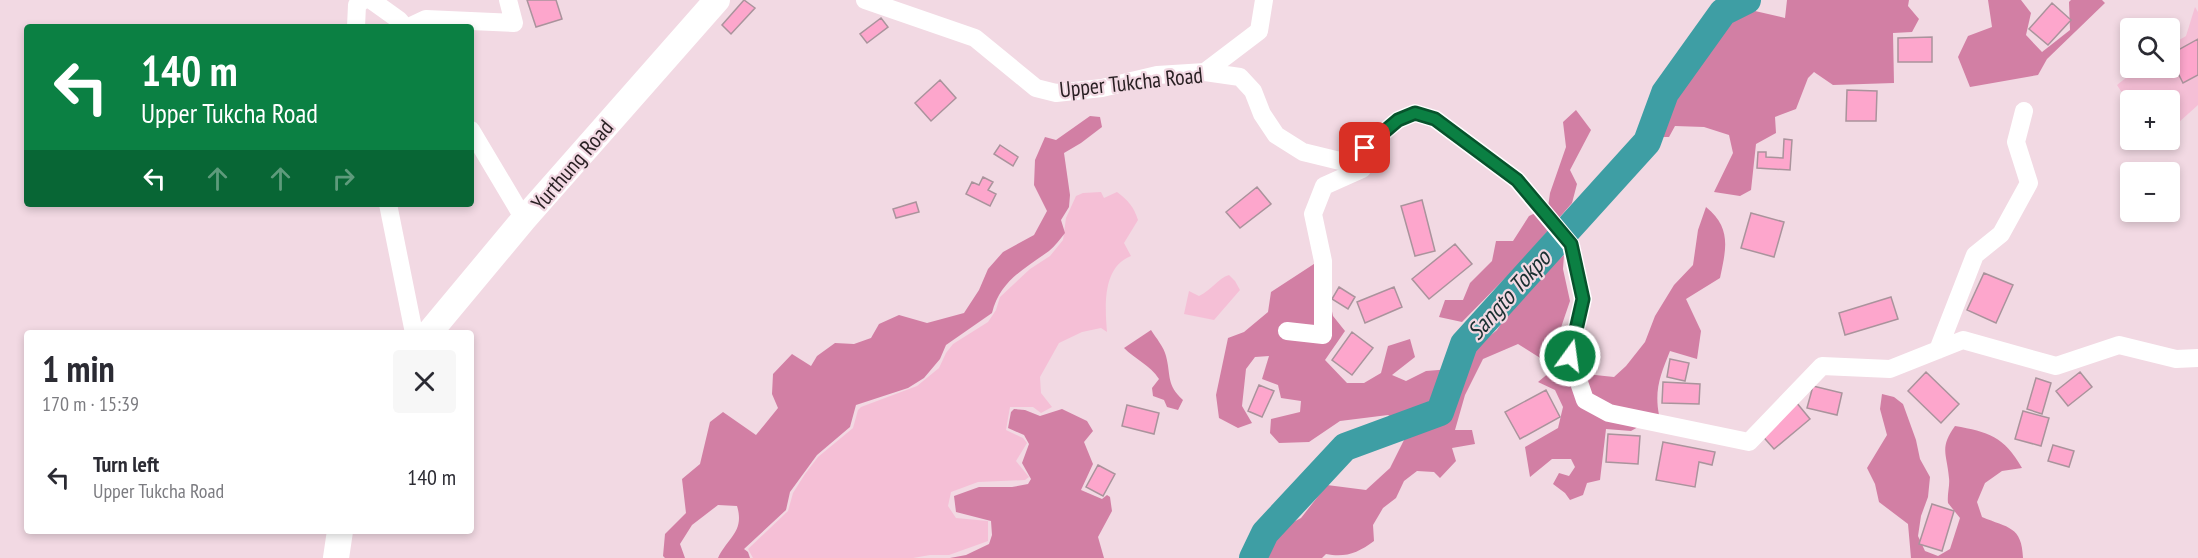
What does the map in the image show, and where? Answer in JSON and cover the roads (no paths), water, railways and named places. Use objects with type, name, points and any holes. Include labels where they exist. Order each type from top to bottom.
[{"type":"main road","name":"Yurthung Road","points":[[432,330],[524,219],[717,0]]},
{"type":"main road","points":[[336,558],[340,534]]},
{"type":"street","points":[[356,24],[357,5],[363,0]]},
{"type":"street","points":[[371,0],[403,24]]},
{"type":"street","points":[[397,0],[404,24]]},
{"type":"street","points":[[408,24],[426,19],[514,23],[508,0]]},
{"type":"street","name":"Upper Tukcha Road","points":[[865,0],[975,38],[1036,88],[1056,93],[1102,88],[1157,75],[1205,72],[1240,77],[1253,91],[1262,114],[1276,135],[1303,152],[1340,161],[1365,148],[1398,120],[1415,113],[1435,119],[1517,180],[1571,244],[1583,299],[1570,356],[1585,400],[1609,413],[1749,442],[1822,366],[1890,369],[1963,340],[2056,366],[2119,345],[2176,359],[2198,358]]},
{"type":"street","points":[[1205,72],[1259,31],[1264,0]]},
{"type":"street","points":[[1938,350],[1975,255],[2001,234],[2029,183],[2016,142],[2024,111]]},
{"type":"street","points":[[474,135],[524,219]]},
{"type":"street","points":[[1287,331],[1323,335],[1323,261],[1313,214],[1324,186],[1362,169],[1365,148]]},
{"type":"street","points":[[389,207],[413,330]]},
{"type":"waterway","name":"Sangto Tokpo","points":[[1253,558],[1265,533],[1345,447],[1440,412],[1464,344],[1647,142],[1665,93],[1723,12],[1747,0]]}]
